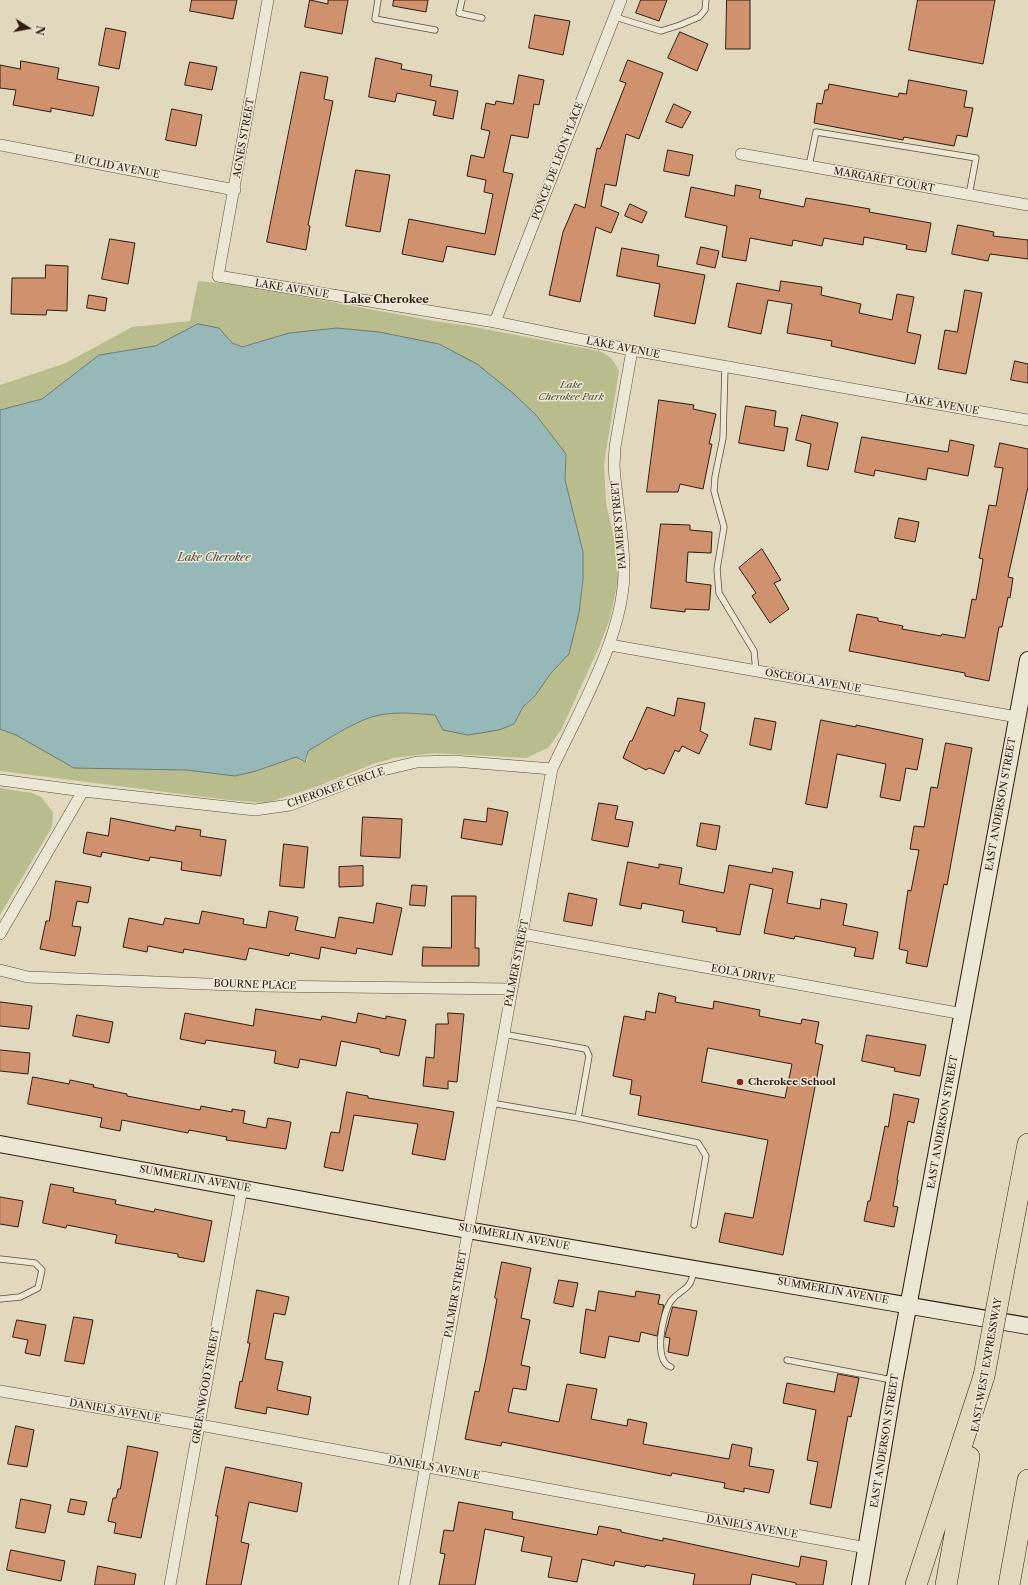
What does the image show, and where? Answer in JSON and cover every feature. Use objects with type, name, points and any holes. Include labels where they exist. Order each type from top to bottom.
[{"type":"highway","name":"EAST-WEST EXPRESSWAY","points":[[946,1585],[1028,1144]]},
{"type":"highway","points":[[916,1585],[984,1376]]},
{"type":"highway","points":[[1009,1585],[1028,1480]]},
{"type":"street","name":"AGNES STREET","points":[[218,276],[235,190],[268,0]]},
{"type":"street","name":"PONCE DE LEON PLACE","points":[[495,322],[621,0]]},
{"type":"street","name":"EUCLID AVENUE","points":[[0,145],[235,190]]},
{"type":"street","name":"MARGARET COURT","points":[[741,154],[1028,205]]},
{"type":"street","name":"LAKE AVENUE","points":[[218,276],[495,322],[632,350],[1028,420]]},
{"type":"street","name":"PALMER STREET","points":[[404,1585],[552,769],[610,645],[622,598],[624,571],[614,465],[632,350]]},
{"type":"street","name":"OSCEOLA AVENUE","points":[[610,645],[1017,717]]},
{"type":"street","name":"EAST ANDERSON STREET","points":[[860,1585],[895,1380],[1028,660]]},
{"type":"street","name":"CHEROKEE CIRCLE","points":[[0,780],[83,791],[255,810],[290,805],[379,771],[417,762],[454,760],[552,769]]},
{"type":"street","points":[[0,934],[83,791]]},
{"type":"street","name":"EOLA DRIVE","points":[[522,934],[963,1014]]},
{"type":"street","name":"BOURNE PLACE","points":[[0,970],[28,977],[258,986],[512,989]]},
{"type":"street","name":"SUMMERLIN AVENUE","points":[[0,1144],[468,1230],[909,1304],[1028,1326]]},
{"type":"street","name":"GREENWOOD STREET","points":[[170,1585],[242,1188]]},
{"type":"street","name":"DANIELS AVENUE","points":[[0,1391],[200,1425],[867,1548]]},
{"type":"lane","points":[[378,0],[375,20],[435,30]]},
{"type":"lane","points":[[462,0],[459,14],[482,18]]},
{"type":"lane","points":[[615,16],[661,31],[699,17],[705,10],[706,0]]},
{"type":"lane","points":[[809,166],[816,132],[976,158],[969,195]]},
{"type":"lane","points":[[725,367],[723,438],[715,477],[714,492],[724,527],[717,568],[719,593],[754,651],[756,671]]},
{"type":"lane","points":[[503,1034],[586,1048],[589,1056],[578,1118]]},
{"type":"lane","points":[[491,1103],[578,1118],[698,1143],[706,1156],[694,1225]]},
{"type":"lane","points":[[0,1259],[35,1263],[42,1270],[38,1288],[20,1297],[0,1299]]},
{"type":"lane","points":[[672,1367],[666,1365],[663,1361],[661,1349],[661,1332],[664,1316],[671,1302],[688,1288],[694,1268]]},
{"type":"lane","points":[[787,1360],[895,1380]]},
{"type":"green space","name":"Lake Cherokee Park","points":[[198,281],[239,285],[599,351],[609,356],[613,361],[619,371],[604,464],[606,503],[614,538],[618,580],[610,618],[600,645],[561,730],[548,748],[526,758],[434,753],[394,758],[373,764],[313,788],[266,803],[229,800],[0,771],[0,729],[15,734],[186,770],[235,776],[296,757],[302,762],[307,761],[308,751],[339,732],[368,718],[387,714],[397,713],[435,715],[443,730],[514,724],[523,707],[535,696],[551,673],[569,654],[579,613],[583,579],[583,552],[565,480],[566,454],[536,415],[514,394],[289,333],[242,347],[232,343],[219,328],[198,324],[155,346],[99,355],[42,399],[0,410],[0,385],[66,363],[132,327],[190,321]]},
{"type":"green space","points":[[0,788],[32,793],[41,797],[53,812],[52,827],[0,915]]},
{"type":"water","name":"Lake Cherokee","points":[[198,324],[219,328],[232,343],[242,347],[289,333],[337,328],[379,332],[439,344],[477,364],[514,394],[536,415],[566,454],[565,480],[583,552],[583,579],[579,613],[569,654],[551,673],[535,696],[523,707],[514,724],[499,730],[468,735],[443,730],[435,715],[397,713],[387,714],[368,718],[339,732],[308,751],[305,762],[296,757],[256,771],[235,776],[186,770],[74,768],[16,735],[0,729],[0,410],[42,399],[99,355],[155,346]]},
{"type":"building","points":[[192,0],[237,0],[233,19],[190,11]]},
{"type":"building","points":[[310,0],[328,4],[328,0],[348,0],[342,34],[305,27]]},
{"type":"building","points":[[394,0],[428,0],[426,12],[393,6]]},
{"type":"building","points":[[641,0],[667,0],[659,21],[636,13]]},
{"type":"building","points":[[727,0],[750,0],[750,49],[726,49]]},
{"type":"building","points":[[918,0],[995,0],[983,64],[909,50]]},
{"type":"building","points":[[535,15],[570,21],[563,55],[529,48]]},
{"type":"building","points":[[106,28],[126,32],[119,69],[99,65]]},
{"type":"building","points":[[680,32],[708,44],[697,71],[668,58]]},
{"type":"building","points":[[376,58],[402,64],[401,69],[432,75],[430,86],[458,91],[453,119],[433,115],[436,101],[397,93],[395,102],[369,97]]},
{"type":"building","points":[[628,60],[663,73],[639,139],[626,134],[616,186],[605,184],[601,206],[619,213],[611,233],[596,227],[580,302],[549,295],[563,232],[575,204],[585,208],[597,148],[600,149],[626,83],[620,81]]},
{"type":"building","points":[[21,61],[59,68],[57,79],[99,87],[93,116],[51,108],[51,112],[13,105],[16,90],[0,88],[0,65],[20,69]]},
{"type":"building","points":[[190,62],[217,67],[212,90],[185,85]]},
{"type":"building","points":[[301,72],[328,77],[324,99],[333,101],[308,225],[310,226],[306,250],[267,242]]},
{"type":"building","points":[[519,75],[544,80],[539,105],[534,104],[528,138],[511,135],[503,172],[513,174],[495,255],[447,246],[443,262],[402,254],[409,219],[485,234],[493,194],[484,192],[486,180],[467,176],[471,155],[484,158],[490,131],[481,129],[486,103],[495,105],[496,101],[513,104]]},
{"type":"building","points":[[909,80],[967,91],[964,107],[973,108],[967,137],[957,135],[954,146],[904,137],[903,140],[814,123],[817,103],[822,104],[825,90],[828,90],[829,84],[898,97],[899,93],[906,94]]},
{"type":"building","points":[[674,104],[691,112],[682,128],[666,122]]},
{"type":"building","points":[[172,109],[202,115],[196,146],[166,140]]},
{"type":"building","points":[[668,150],[693,155],[689,176],[664,171]]},
{"type":"building","points":[[356,170],[390,175],[380,232],[346,226]]},
{"type":"building","points":[[736,185],[761,190],[759,198],[804,207],[806,198],[870,209],[869,212],[931,223],[926,252],[906,249],[907,245],[864,237],[863,245],[824,238],[822,246],[793,240],[792,246],[750,238],[746,261],[722,257],[727,226],[685,217],[691,187],[734,196]]},
{"type":"building","points":[[630,204],[647,212],[642,223],[625,216]]},
{"type":"building","points":[[958,225],[994,232],[993,236],[1028,240],[1028,259],[990,254],[988,261],[952,254]]},
{"type":"building","points":[[110,239],[135,243],[128,284],[102,279]]},
{"type":"building","points":[[701,247],[719,251],[715,268],[697,264]]},
{"type":"building","points":[[622,248],[659,255],[657,266],[705,275],[695,324],[654,316],[660,284],[617,276]]},
{"type":"building","points":[[46,265],[68,266],[67,311],[47,310],[46,315],[11,314],[12,278],[45,278]]},
{"type":"building","points":[[781,281],[822,287],[821,295],[861,304],[859,313],[892,320],[897,294],[914,297],[907,332],[921,335],[915,364],[831,346],[832,341],[787,333],[792,304],[768,300],[761,334],[728,327],[737,283],[779,291]]},
{"type":"building","points":[[965,290],[982,293],[966,374],[938,369],[945,330],[957,332]]},
{"type":"building","points":[[89,295],[107,298],[105,311],[87,308]]},
{"type":"building","points":[[1015,361],[1028,364],[1028,383],[1011,380]]},
{"type":"building","points":[[659,400],[694,405],[693,409],[716,414],[709,444],[712,444],[703,489],[680,484],[678,492],[647,492]]},
{"type":"building","points":[[746,406],[776,411],[774,426],[788,428],[784,451],[739,443]]},
{"type":"building","points":[[802,415],[838,423],[828,470],[807,466],[811,444],[796,440]]},
{"type":"building","points":[[862,437],[948,452],[950,440],[974,445],[968,476],[928,468],[926,480],[875,470],[874,476],[855,472]]},
{"type":"building","points":[[1000,443],[1028,449],[1028,487],[1008,577],[1013,578],[1010,598],[1008,597],[1002,627],[999,627],[989,681],[965,676],[965,673],[849,651],[857,614],[878,618],[878,621],[903,626],[902,629],[941,636],[942,634],[965,638],[972,599],[976,600],[983,559],[979,558],[989,505],[996,506],[1003,468],[995,467]]},
{"type":"building","points":[[899,518],[919,522],[915,542],[895,538]]},
{"type":"building","points":[[661,524],[690,525],[690,530],[712,532],[711,553],[688,552],[686,582],[711,585],[709,610],[685,609],[685,612],[651,608]]},
{"type":"building","points":[[762,549],[781,580],[774,583],[789,609],[770,623],[752,596],[756,593],[739,568]]},
{"type":"building","points":[[678,698],[705,703],[700,731],[708,735],[699,754],[682,746],[679,752],[675,750],[664,774],[649,768],[646,770],[623,758],[647,707],[674,716]]},
{"type":"building","points":[[755,718],[776,722],[771,750],[750,745]]},
{"type":"building","points":[[821,720],[856,727],[856,725],[923,739],[917,770],[906,768],[900,801],[880,797],[886,764],[837,754],[827,808],[806,804]]},
{"type":"building","points":[[946,743],[972,748],[947,885],[944,884],[927,967],[906,963],[908,951],[899,949],[908,890],[911,891],[919,850],[910,849],[914,826],[924,827],[931,787],[937,788]]},
{"type":"building","points":[[599,803],[618,806],[615,819],[633,822],[628,847],[592,840]]},
{"type":"building","points":[[488,808],[508,812],[502,845],[461,838],[464,819],[486,822]]},
{"type":"building","points":[[363,817],[402,819],[400,858],[361,856]]},
{"type":"building","points":[[111,818],[175,831],[176,826],[201,830],[200,836],[226,840],[221,876],[181,870],[182,862],[150,857],[149,861],[102,852],[101,857],[83,853],[87,832],[108,836]]},
{"type":"building","points":[[701,823],[720,826],[716,850],[697,846]]},
{"type":"building","points":[[284,844],[308,847],[304,888],[280,886]]},
{"type":"building","points":[[628,862],[659,868],[659,864],[682,868],[679,884],[724,893],[729,865],[772,873],[773,868],[793,872],[787,903],[820,909],[821,899],[847,904],[843,925],[878,932],[873,959],[854,956],[856,948],[795,936],[794,939],[764,933],[773,889],[750,884],[740,935],[716,931],[717,928],[682,922],[684,911],[642,903],[641,909],[620,905]]},
{"type":"building","points":[[363,866],[363,886],[339,887],[339,867]]},
{"type":"building","points":[[56,881],[91,887],[88,903],[77,901],[72,926],[81,927],[75,956],[40,949],[46,921],[49,921]]},
{"type":"building","points":[[412,885],[427,886],[425,906],[410,905]]},
{"type":"building","points":[[569,893],[597,899],[592,926],[564,921]]},
{"type":"building","points":[[452,896],[476,896],[475,948],[479,948],[479,966],[422,966],[423,947],[451,948]]},
{"type":"building","points":[[377,903],[402,908],[392,955],[357,948],[356,954],[321,947],[319,959],[290,953],[289,956],[249,948],[246,960],[184,949],[183,953],[148,946],[147,952],[123,947],[129,918],[163,925],[165,918],[199,924],[202,911],[244,919],[243,924],[266,928],[269,911],[298,917],[295,930],[335,938],[339,917],[373,923]]},
{"type":"building","points":[[659,993],[676,997],[675,1002],[713,1009],[714,1001],[760,1010],[759,1016],[801,1024],[802,1019],[819,1022],[815,1043],[823,1045],[783,1255],[719,1242],[725,1213],[753,1218],[768,1140],[638,1115],[641,1096],[630,1094],[632,1080],[613,1076],[624,1016],[645,1020],[646,1011],[655,1013]],"holes":[[[708,1048],[792,1064],[785,1098],[702,1082]]]},
{"type":"building","points":[[0,1002],[32,1006],[29,1029],[0,1026]]},
{"type":"building","points":[[256,1009],[321,1020],[322,1016],[356,1023],[358,1013],[386,1019],[386,1016],[406,1020],[399,1056],[380,1052],[380,1049],[341,1041],[336,1066],[300,1059],[298,1068],[274,1063],[276,1051],[206,1040],[205,1044],[180,1039],[185,1013],[253,1026]]},
{"type":"building","points":[[448,1013],[464,1014],[457,1082],[448,1081],[448,1089],[423,1086],[426,1057],[434,1058],[436,1024],[448,1024]]},
{"type":"building","points":[[77,1015],[113,1022],[109,1043],[73,1036]]},
{"type":"building","points":[[867,1035],[926,1045],[920,1076],[894,1071],[895,1068],[862,1061]]},
{"type":"building","points":[[0,1050],[30,1053],[28,1074],[0,1071]]},
{"type":"building","points":[[33,1077],[69,1084],[70,1080],[94,1085],[93,1087],[127,1094],[127,1096],[200,1110],[201,1106],[232,1112],[232,1109],[245,1111],[243,1123],[266,1128],[268,1118],[291,1122],[286,1149],[226,1140],[227,1137],[189,1130],[188,1133],[122,1120],[120,1131],[100,1127],[102,1118],[28,1104]]},
{"type":"building","points":[[347,1092],[368,1096],[368,1098],[454,1112],[445,1160],[412,1154],[418,1124],[354,1115],[343,1171],[324,1167],[331,1132],[339,1133]]},
{"type":"building","points":[[894,1094],[919,1099],[914,1123],[908,1121],[893,1206],[898,1207],[894,1227],[864,1221],[868,1201],[870,1201],[885,1126],[888,1127]]},
{"type":"building","points":[[51,1184],[74,1188],[73,1192],[116,1200],[115,1204],[154,1212],[155,1209],[212,1221],[204,1262],[178,1257],[178,1254],[115,1243],[117,1235],[67,1225],[66,1228],[43,1223]]},
{"type":"building","points":[[0,1197],[23,1201],[18,1227],[0,1224]]},
{"type":"building","points":[[502,1262],[531,1268],[521,1318],[530,1320],[521,1365],[530,1367],[526,1390],[513,1388],[508,1412],[559,1422],[567,1384],[597,1389],[591,1419],[627,1426],[628,1419],[647,1423],[643,1444],[729,1459],[732,1444],[752,1448],[749,1466],[774,1470],[769,1493],[744,1488],[744,1492],[724,1488],[725,1483],[672,1473],[671,1476],[502,1442],[501,1446],[465,1439],[475,1391],[479,1392],[497,1299],[495,1298]]},
{"type":"building","points":[[559,1280],[578,1283],[573,1307],[554,1303]]},
{"type":"building","points":[[257,1290],[289,1297],[285,1315],[274,1313],[265,1359],[283,1362],[277,1390],[311,1397],[308,1415],[267,1407],[266,1414],[235,1408],[250,1343],[248,1343]]},
{"type":"building","points":[[599,1291],[635,1297],[636,1291],[660,1295],[658,1304],[664,1305],[657,1336],[641,1332],[639,1342],[609,1336],[605,1358],[580,1353],[586,1309],[595,1311]]},
{"type":"building","points":[[673,1307],[697,1311],[688,1356],[668,1352],[670,1338],[665,1337]]},
{"type":"building","points":[[74,1317],[93,1320],[84,1364],[65,1361]]},
{"type":"building","points":[[17,1320],[46,1325],[40,1356],[25,1353],[28,1340],[13,1337]]},
{"type":"building","points":[[838,1374],[859,1378],[851,1417],[848,1416],[831,1508],[810,1504],[818,1462],[807,1460],[816,1410],[783,1403],[787,1383],[834,1392]]},
{"type":"building","points":[[16,1426],[34,1430],[27,1467],[8,1464]]},
{"type":"building","points":[[128,1446],[158,1452],[141,1538],[114,1533],[116,1523],[108,1521],[113,1498],[116,1498],[118,1489],[120,1489]]},
{"type":"building","points":[[226,1467],[302,1483],[297,1512],[249,1502],[241,1542],[249,1544],[241,1585],[206,1585],[218,1516],[216,1516]]},
{"type":"building","points":[[21,1499],[51,1505],[45,1533],[16,1528]]},
{"type":"building","points":[[71,1499],[87,1502],[84,1515],[68,1512]]},
{"type":"building","points":[[459,1502],[513,1512],[512,1519],[597,1535],[599,1526],[663,1541],[663,1538],[799,1567],[801,1556],[827,1561],[823,1585],[796,1585],[796,1583],[752,1574],[750,1585],[693,1585],[695,1574],[615,1561],[614,1566],[582,1559],[577,1582],[548,1577],[552,1557],[521,1551],[524,1537],[485,1529],[475,1585],[439,1585],[445,1554],[440,1553],[444,1530],[453,1531]]},
{"type":"building","points":[[11,1550],[65,1561],[61,1581],[7,1570]]},
{"type":"building","points":[[98,1566],[136,1574],[134,1585],[95,1585]]},
{"type":"place","name":"Cherokee School","points":[[740,1082]]},
{"type":"district","name":"Lake Cherokee","points":[[386,300]]}]
